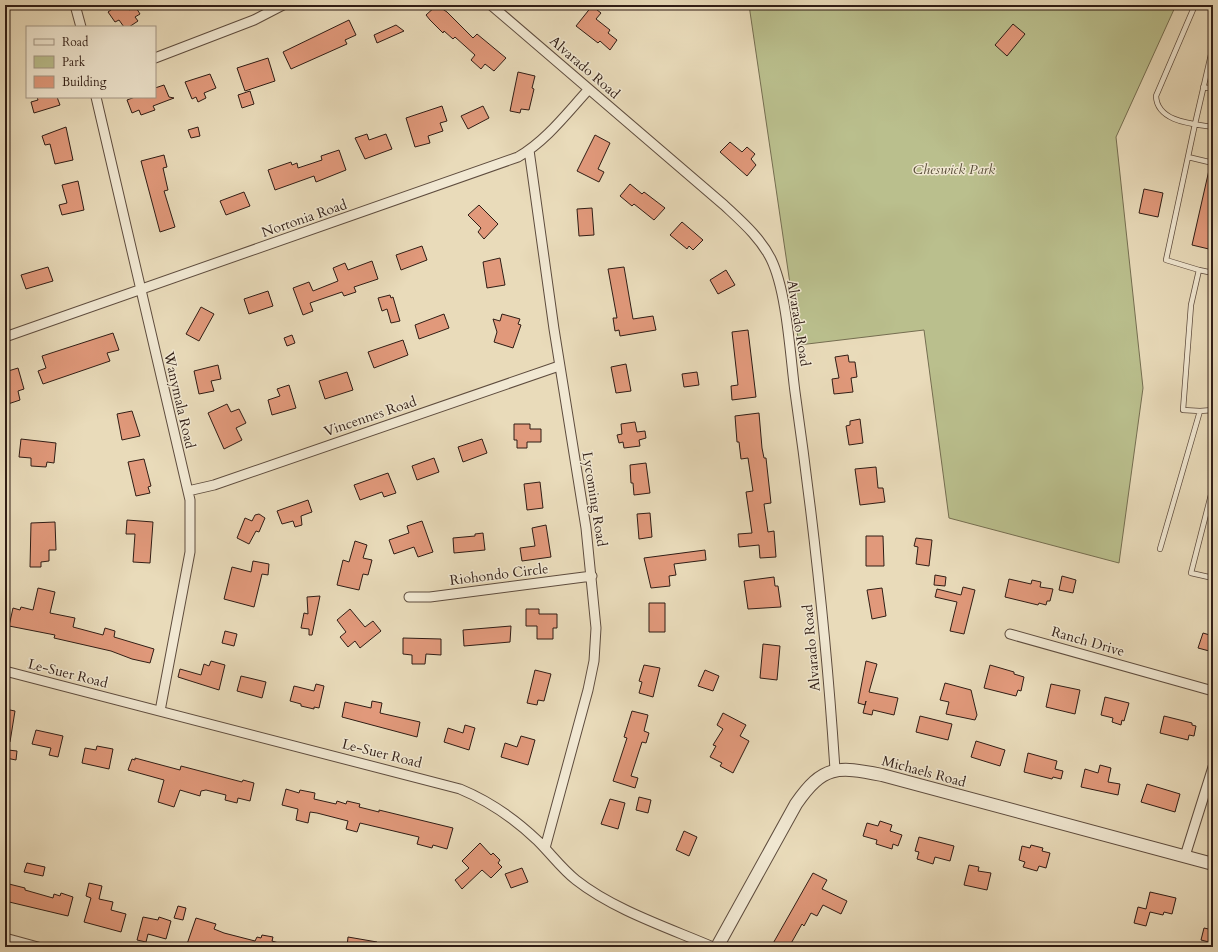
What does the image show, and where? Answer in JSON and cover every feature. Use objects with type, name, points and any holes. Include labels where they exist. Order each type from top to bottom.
[{"type":"street","points":[[76,5],[81,26]]},
{"type":"street","points":[[156,58],[254,20],[283,5]]},
{"type":"street","name":"Alvarado Road","points":[[491,5],[748,228],[771,259],[778,277],[783,306],[808,480],[824,629],[835,770]]},
{"type":"street","name":"Nortonia Road","points":[[5,337],[518,158],[530,150],[554,128],[589,89]]},
{"type":"street","name":"Wanymala Road","points":[[96,98],[188,491],[191,529],[190,552],[160,711]]},
{"type":"street","name":"Lycoming Road","points":[[530,150],[559,366],[586,528],[596,628],[594,661],[588,690],[545,848]]},
{"type":"street","name":"Vincennes Road","points":[[188,491],[228,480],[559,366]]},
{"type":"street","name":"Riohondo Circle","points":[[409,597],[430,597],[592,576]]},
{"type":"street","name":"Ranch Drive","points":[[1010,634],[1213,690]]},
{"type":"street","name":"Le-Suer Road","points":[[5,671],[460,789],[476,796],[517,823],[545,848],[568,873],[595,894],[713,947]]},
{"type":"street","points":[[1185,856],[1213,767]]},
{"type":"street","name":"Michaels Road","points":[[717,947],[796,804],[806,790],[819,778],[828,772],[835,770],[851,770],[882,775],[1213,864]]},
{"type":"street","points":[[5,938],[38,947]]},
{"type":"lane","points":[[1196,5],[1156,96],[1157,107],[1168,116],[1194,124],[1213,127]]},
{"type":"lane","points":[[1213,46],[1194,124],[1166,260],[1213,273]]},
{"type":"lane","points":[[1203,88],[1213,90]]},
{"type":"lane","points":[[1188,157],[1213,163]]},
{"type":"lane","points":[[1199,270],[1191,305],[1183,410],[1213,410]]},
{"type":"lane","points":[[1160,549],[1200,411]]},
{"type":"lane","points":[[1213,487],[1190,573],[1213,578]]},
{"type":"green space","name":"Cheswick Park","points":[[749,5],[1176,5],[1116,137],[1143,388],[1119,563],[949,518],[924,330],[799,345]]},
{"type":"building","points":[[118,5],[126,5],[129,10],[135,6],[140,14],[135,17],[138,21],[130,26],[123,26],[119,20],[115,22],[108,12]]},
{"type":"building","points":[[436,6],[440,10],[441,8],[447,12],[473,38],[477,34],[506,58],[494,71],[485,64],[481,69],[471,60],[475,55],[455,37],[453,39],[444,31],[443,33],[426,15]]},
{"type":"building","points":[[592,6],[601,13],[596,19],[610,30],[608,33],[617,40],[610,50],[600,41],[598,43],[576,26]]},
{"type":"building","points":[[349,20],[356,35],[345,40],[347,44],[291,69],[283,52]]},
{"type":"building","points":[[1013,24],[1025,34],[1007,56],[995,45]]},
{"type":"building","points":[[396,25],[404,31],[377,43],[374,35]]},
{"type":"building","points":[[268,58],[275,81],[245,91],[237,68]]},
{"type":"building","points":[[518,72],[535,76],[532,88],[534,89],[529,110],[521,109],[520,113],[510,111]]},
{"type":"building","points":[[210,74],[216,88],[204,93],[206,98],[198,102],[196,97],[192,99],[185,82]]},
{"type":"building","points":[[164,85],[169,97],[174,98],[153,106],[155,110],[141,115],[139,110],[132,113],[127,100],[132,98],[156,98],[156,88]]},
{"type":"building","points":[[250,91],[254,104],[242,108],[238,95]]},
{"type":"building","points":[[37,98],[57,98],[60,105],[34,113],[31,102],[38,100]]},
{"type":"building","points":[[442,106],[447,121],[440,123],[443,131],[428,136],[430,143],[415,147],[406,118]]},
{"type":"building","points":[[483,106],[489,118],[468,129],[461,116]]},
{"type":"building","points":[[66,127],[73,160],[55,164],[50,144],[45,145],[42,136]]},
{"type":"building","points":[[198,127],[200,136],[191,138],[188,130]]},
{"type":"building","points":[[367,134],[369,140],[386,134],[392,149],[365,159],[355,138]]},
{"type":"building","points":[[595,135],[610,143],[598,169],[604,172],[599,182],[577,171]]},
{"type":"building","points":[[730,142],[742,152],[747,147],[755,154],[751,159],[756,165],[747,176],[720,152]]},
{"type":"building","points":[[339,150],[346,170],[316,182],[314,176],[275,190],[268,170],[291,162],[292,165],[297,163],[298,168],[322,160],[321,156]]},
{"type":"building","points":[[164,155],[167,167],[163,168],[168,190],[164,191],[175,227],[160,232],[141,161]]},
{"type":"building","points":[[1209,170],[1213,170],[1213,250],[1192,245]]},
{"type":"building","points":[[78,181],[84,210],[62,215],[59,205],[67,203],[62,185]]},
{"type":"building","points":[[630,184],[642,194],[644,192],[665,208],[654,220],[634,204],[632,206],[620,196]]},
{"type":"building","points":[[1144,189],[1163,193],[1158,217],[1139,213]]},
{"type":"building","points":[[244,192],[250,206],[226,215],[220,201]]},
{"type":"building","points":[[479,205],[498,224],[484,239],[478,232],[481,228],[468,215]]},
{"type":"building","points":[[592,208],[594,235],[579,236],[577,209]]},
{"type":"building","points":[[682,222],[703,240],[693,250],[689,246],[687,249],[670,235]]},
{"type":"building","points":[[422,246],[427,260],[401,270],[396,255]]},
{"type":"building","points":[[500,258],[505,285],[487,288],[483,262]]},
{"type":"building","points":[[372,261],[378,279],[354,287],[356,292],[344,296],[342,292],[310,303],[313,311],[303,315],[293,288],[309,282],[313,291],[338,281],[333,268],[345,263],[348,270]]},
{"type":"building","points":[[48,267],[53,281],[26,289],[21,275]]},
{"type":"building","points":[[624,267],[633,319],[653,316],[656,330],[620,336],[619,330],[615,331],[613,318],[617,318],[608,269]]},
{"type":"building","points":[[726,270],[735,285],[718,294],[710,280]]},
{"type":"building","points":[[268,291],[273,306],[249,314],[244,299]]},
{"type":"building","points":[[390,295],[391,298],[393,297],[400,321],[391,323],[387,309],[382,311],[378,298]]},
{"type":"building","points":[[201,307],[214,314],[199,341],[186,334]]},
{"type":"building","points":[[444,314],[449,328],[419,339],[415,325]]},
{"type":"building","points":[[502,314],[520,319],[518,324],[521,325],[513,348],[494,342],[497,332],[493,319],[500,321]]},
{"type":"building","points":[[748,330],[756,397],[732,400],[731,386],[738,385],[732,332]]},
{"type":"building","points":[[113,333],[119,350],[107,353],[110,361],[43,384],[38,371],[46,368],[42,356]]},
{"type":"building","points":[[292,335],[295,343],[287,346],[284,338]]},
{"type":"building","points":[[403,340],[408,355],[374,368],[368,352]]},
{"type":"building","points":[[848,355],[849,362],[855,362],[857,377],[851,378],[853,392],[834,394],[832,379],[839,378],[835,357]]},
{"type":"building","points":[[626,364],[631,391],[616,393],[611,367]]},
{"type":"building","points":[[218,365],[221,379],[211,381],[214,391],[199,394],[194,371]]},
{"type":"building","points":[[18,368],[24,389],[18,391],[20,400],[5,405],[5,372]]},
{"type":"building","points":[[347,372],[353,390],[325,399],[319,381]]},
{"type":"building","points":[[697,372],[699,385],[684,387],[682,374]]},
{"type":"building","points":[[289,385],[296,408],[272,415],[268,400],[280,396],[277,389]]},
{"type":"building","points":[[227,404],[231,412],[239,409],[246,423],[236,428],[242,440],[224,449],[208,413]]},
{"type":"building","points":[[132,411],[140,436],[122,440],[117,414]]},
{"type":"building","points":[[759,413],[762,448],[764,458],[766,458],[771,503],[764,504],[768,532],[774,531],[776,557],[760,558],[759,545],[739,547],[738,534],[752,533],[746,492],[753,491],[748,458],[741,459],[739,442],[737,442],[735,416]]},
{"type":"building","points":[[860,419],[863,443],[849,445],[846,426],[850,425],[850,421]]},
{"type":"building","points":[[635,422],[637,432],[645,431],[646,438],[639,440],[640,446],[624,448],[623,442],[619,443],[617,435],[622,434],[621,424]]},
{"type":"building","points":[[514,424],[530,424],[530,429],[541,429],[541,442],[527,442],[527,448],[517,448],[517,440],[514,440]]},
{"type":"building","points":[[21,439],[56,443],[54,463],[47,462],[46,467],[31,466],[31,458],[19,457]]},
{"type":"building","points":[[482,439],[487,453],[463,462],[458,447]]},
{"type":"building","points":[[434,458],[439,472],[417,480],[412,466]]},
{"type":"building","points":[[144,459],[151,486],[148,487],[150,493],[136,496],[128,462]]},
{"type":"building","points":[[646,463],[650,493],[634,495],[633,483],[631,483],[630,465]]},
{"type":"building","points":[[876,467],[878,488],[883,488],[885,502],[860,505],[855,469]]},
{"type":"building","points":[[388,473],[396,493],[384,497],[382,492],[360,500],[354,485]]},
{"type":"building","points":[[540,482],[543,508],[527,510],[524,484]]},
{"type":"building","points":[[308,500],[312,512],[301,516],[302,525],[295,527],[293,521],[282,524],[277,511]]},
{"type":"building","points":[[650,513],[652,537],[639,539],[637,514]]},
{"type":"building","points":[[259,514],[265,518],[259,532],[256,531],[249,544],[237,538],[245,518],[252,521],[255,515]]},
{"type":"building","points":[[127,520],[153,522],[150,563],[133,562],[135,534],[126,534]]},
{"type":"building","points":[[422,521],[433,552],[418,557],[414,547],[394,554],[389,540],[409,533],[407,526]]},
{"type":"building","points":[[55,522],[56,550],[49,550],[49,561],[41,562],[41,567],[30,567],[31,523]]},
{"type":"building","points":[[546,525],[551,557],[522,561],[520,548],[535,546],[532,528]]},
{"type":"building","points":[[483,533],[485,550],[454,553],[453,538],[475,536],[475,534]]},
{"type":"building","points":[[866,536],[883,536],[884,566],[866,566]]},
{"type":"building","points":[[916,538],[932,540],[929,566],[916,564],[918,547],[914,546]]},
{"type":"building","points":[[355,541],[367,545],[363,558],[372,560],[368,575],[363,574],[359,590],[337,585],[343,560],[349,562]]},
{"type":"building","points":[[705,550],[706,560],[674,564],[676,575],[669,576],[670,586],[651,588],[644,558]]},
{"type":"building","points":[[253,561],[269,564],[268,575],[262,574],[254,607],[224,599],[232,567],[251,572]]},
{"type":"building","points":[[935,575],[946,577],[945,586],[934,585]]},
{"type":"building","points":[[1062,576],[1076,580],[1073,593],[1059,590]]},
{"type":"building","points":[[774,577],[775,586],[778,586],[781,607],[748,609],[744,581]]},
{"type":"building","points":[[1009,579],[1031,584],[1032,580],[1041,582],[1040,587],[1053,589],[1050,601],[1047,601],[1046,605],[1039,603],[1038,605],[1005,597]]},
{"type":"building","points":[[963,587],[975,590],[964,634],[950,631],[957,602],[935,597],[937,589],[961,595]]},
{"type":"building","points":[[38,588],[55,592],[50,613],[75,618],[73,627],[103,635],[105,628],[115,631],[114,637],[154,649],[150,663],[132,659],[111,651],[54,638],[55,635],[9,626],[13,608],[20,610],[21,607],[33,610]]},
{"type":"building","points":[[882,588],[886,616],[872,619],[867,590]]},
{"type":"building","points":[[320,596],[312,635],[309,635],[309,629],[301,628],[304,613],[308,614],[307,597]]},
{"type":"building","points":[[649,603],[665,603],[665,632],[649,632]]},
{"type":"building","points":[[350,609],[365,627],[373,621],[381,631],[360,648],[355,641],[348,647],[340,637],[346,632],[337,620]]},
{"type":"building","points":[[526,609],[539,609],[539,614],[557,614],[557,628],[553,628],[553,639],[537,639],[537,626],[526,626]]},
{"type":"building","points":[[511,626],[510,642],[464,646],[463,630]]},
{"type":"building","points":[[225,631],[237,634],[234,646],[222,643]]},
{"type":"building","points":[[1203,633],[1213,636],[1213,652],[1198,648]]},
{"type":"building","points":[[403,638],[441,639],[441,655],[426,654],[425,664],[412,664],[412,655],[403,654]]},
{"type":"building","points":[[763,644],[780,646],[777,680],[760,678]]},
{"type":"building","points":[[211,661],[225,665],[219,690],[178,677],[180,669],[201,675],[204,664],[209,666]]},
{"type":"building","points":[[866,661],[877,664],[869,692],[898,698],[894,715],[873,710],[872,715],[863,713],[865,705],[858,703]]},
{"type":"building","points":[[644,665],[660,668],[653,697],[639,693],[642,682],[639,681]]},
{"type":"building","points":[[990,665],[1014,672],[1014,674],[1024,677],[1021,691],[1018,690],[1016,696],[984,688]]},
{"type":"building","points":[[535,670],[551,674],[544,701],[538,700],[537,705],[527,703]]},
{"type":"building","points":[[705,670],[719,676],[713,691],[698,686]]},
{"type":"building","points":[[241,676],[266,682],[262,698],[237,691]]},
{"type":"building","points":[[945,683],[971,690],[977,715],[975,720],[946,714],[949,702],[940,700]]},
{"type":"building","points":[[316,684],[324,686],[319,708],[314,707],[314,709],[301,706],[301,704],[290,701],[294,686],[314,691]]},
{"type":"building","points":[[1051,684],[1080,690],[1075,714],[1046,707]]},
{"type":"building","points":[[1105,697],[1129,703],[1124,721],[1122,720],[1121,725],[1112,722],[1113,718],[1101,715]]},
{"type":"building","points":[[372,701],[382,703],[380,713],[420,722],[417,737],[342,717],[345,702],[371,708]]},
{"type":"building","points":[[5,709],[15,711],[10,742],[5,741]]},
{"type":"building","points":[[632,711],[648,715],[644,731],[649,733],[646,743],[642,742],[631,776],[638,778],[635,788],[613,781],[627,738],[624,737]]},
{"type":"building","points":[[723,713],[746,725],[740,736],[749,741],[733,773],[720,766],[722,763],[710,757],[716,746],[713,745],[723,729],[717,725]]},
{"type":"building","points":[[920,716],[952,724],[948,740],[916,732]]},
{"type":"building","points":[[1164,716],[1192,723],[1192,725],[1196,726],[1194,736],[1189,735],[1188,740],[1160,733]]},
{"type":"building","points":[[465,725],[475,728],[469,750],[444,742],[448,728],[463,733]]},
{"type":"building","points":[[36,730],[63,736],[58,757],[49,755],[51,748],[32,744]]},
{"type":"building","points":[[521,736],[535,740],[528,765],[501,757],[505,743],[517,747]]},
{"type":"building","points":[[976,741],[1005,750],[1000,766],[971,757]]},
{"type":"building","points":[[97,746],[113,749],[109,769],[82,763],[85,748],[96,750]]},
{"type":"building","points":[[8,750],[17,751],[16,760],[6,758]]},
{"type":"building","points":[[1028,753],[1057,761],[1055,769],[1063,771],[1061,779],[1053,777],[1052,779],[1024,772]]},
{"type":"building","points":[[135,758],[180,770],[181,766],[242,782],[243,780],[254,783],[250,801],[238,798],[237,803],[225,800],[226,795],[206,790],[201,791],[200,796],[180,790],[174,807],[158,802],[164,780],[128,770],[132,759],[135,760]]},
{"type":"building","points":[[1100,765],[1111,768],[1108,782],[1120,784],[1118,795],[1081,787],[1085,769],[1098,773]]},
{"type":"building","points":[[1147,784],[1180,794],[1175,812],[1141,802]]},
{"type":"building","points":[[286,789],[299,793],[300,790],[315,793],[314,799],[336,804],[337,801],[346,804],[347,801],[360,804],[359,807],[379,812],[379,810],[453,828],[447,849],[433,845],[432,848],[417,844],[419,837],[360,823],[357,832],[346,829],[348,821],[317,813],[310,812],[308,823],[296,820],[298,809],[282,805]]},
{"type":"building","points":[[639,797],[651,800],[648,813],[636,810]]},
{"type":"building","points":[[610,799],[625,803],[618,829],[601,824]]},
{"type":"building","points":[[880,821],[892,825],[890,831],[902,835],[898,846],[893,844],[892,849],[876,844],[877,840],[863,836],[867,823],[878,826]]},
{"type":"building","points":[[684,831],[697,837],[689,856],[676,850]]},
{"type":"building","points":[[919,837],[954,846],[950,861],[935,857],[933,864],[917,859],[919,852],[915,851]]},
{"type":"building","points":[[480,843],[491,855],[493,853],[500,860],[498,863],[502,867],[491,878],[482,870],[462,889],[455,880],[469,868],[462,861]]},
{"type":"building","points":[[1031,845],[1043,848],[1042,851],[1050,853],[1046,868],[1039,866],[1037,871],[1023,867],[1025,862],[1019,860],[1022,846],[1030,848]]},
{"type":"building","points":[[27,863],[45,867],[43,876],[24,872]]},
{"type":"building","points":[[969,865],[979,867],[978,871],[991,873],[987,890],[964,885]]},
{"type":"building","points":[[522,868],[528,882],[511,888],[505,874]]},
{"type":"building","points":[[813,873],[827,880],[822,889],[847,901],[841,914],[823,905],[817,916],[811,913],[804,926],[802,924],[789,947],[771,947]]},
{"type":"building","points":[[5,883],[53,898],[54,894],[60,896],[61,893],[73,897],[68,916],[5,901]]},
{"type":"building","points":[[89,883],[102,886],[99,899],[113,902],[111,910],[126,914],[121,932],[84,922],[91,898],[86,896]]},
{"type":"building","points":[[1150,892],[1176,898],[1172,914],[1164,912],[1163,915],[1150,912],[1146,926],[1134,923],[1138,907],[1146,909]]},
{"type":"building","points":[[178,906],[186,908],[183,920],[174,918]]},
{"type":"building","points":[[143,917],[158,920],[159,917],[171,921],[166,939],[148,934],[146,942],[137,940]]},
{"type":"building","points":[[196,918],[216,924],[214,929],[224,933],[255,941],[257,937],[261,938],[262,935],[273,937],[272,941],[282,944],[281,947],[186,947]]},
{"type":"building","points":[[1204,928],[1213,930],[1213,943],[1201,940]]},
{"type":"building","points":[[348,937],[377,942],[377,947],[347,947]]}]
